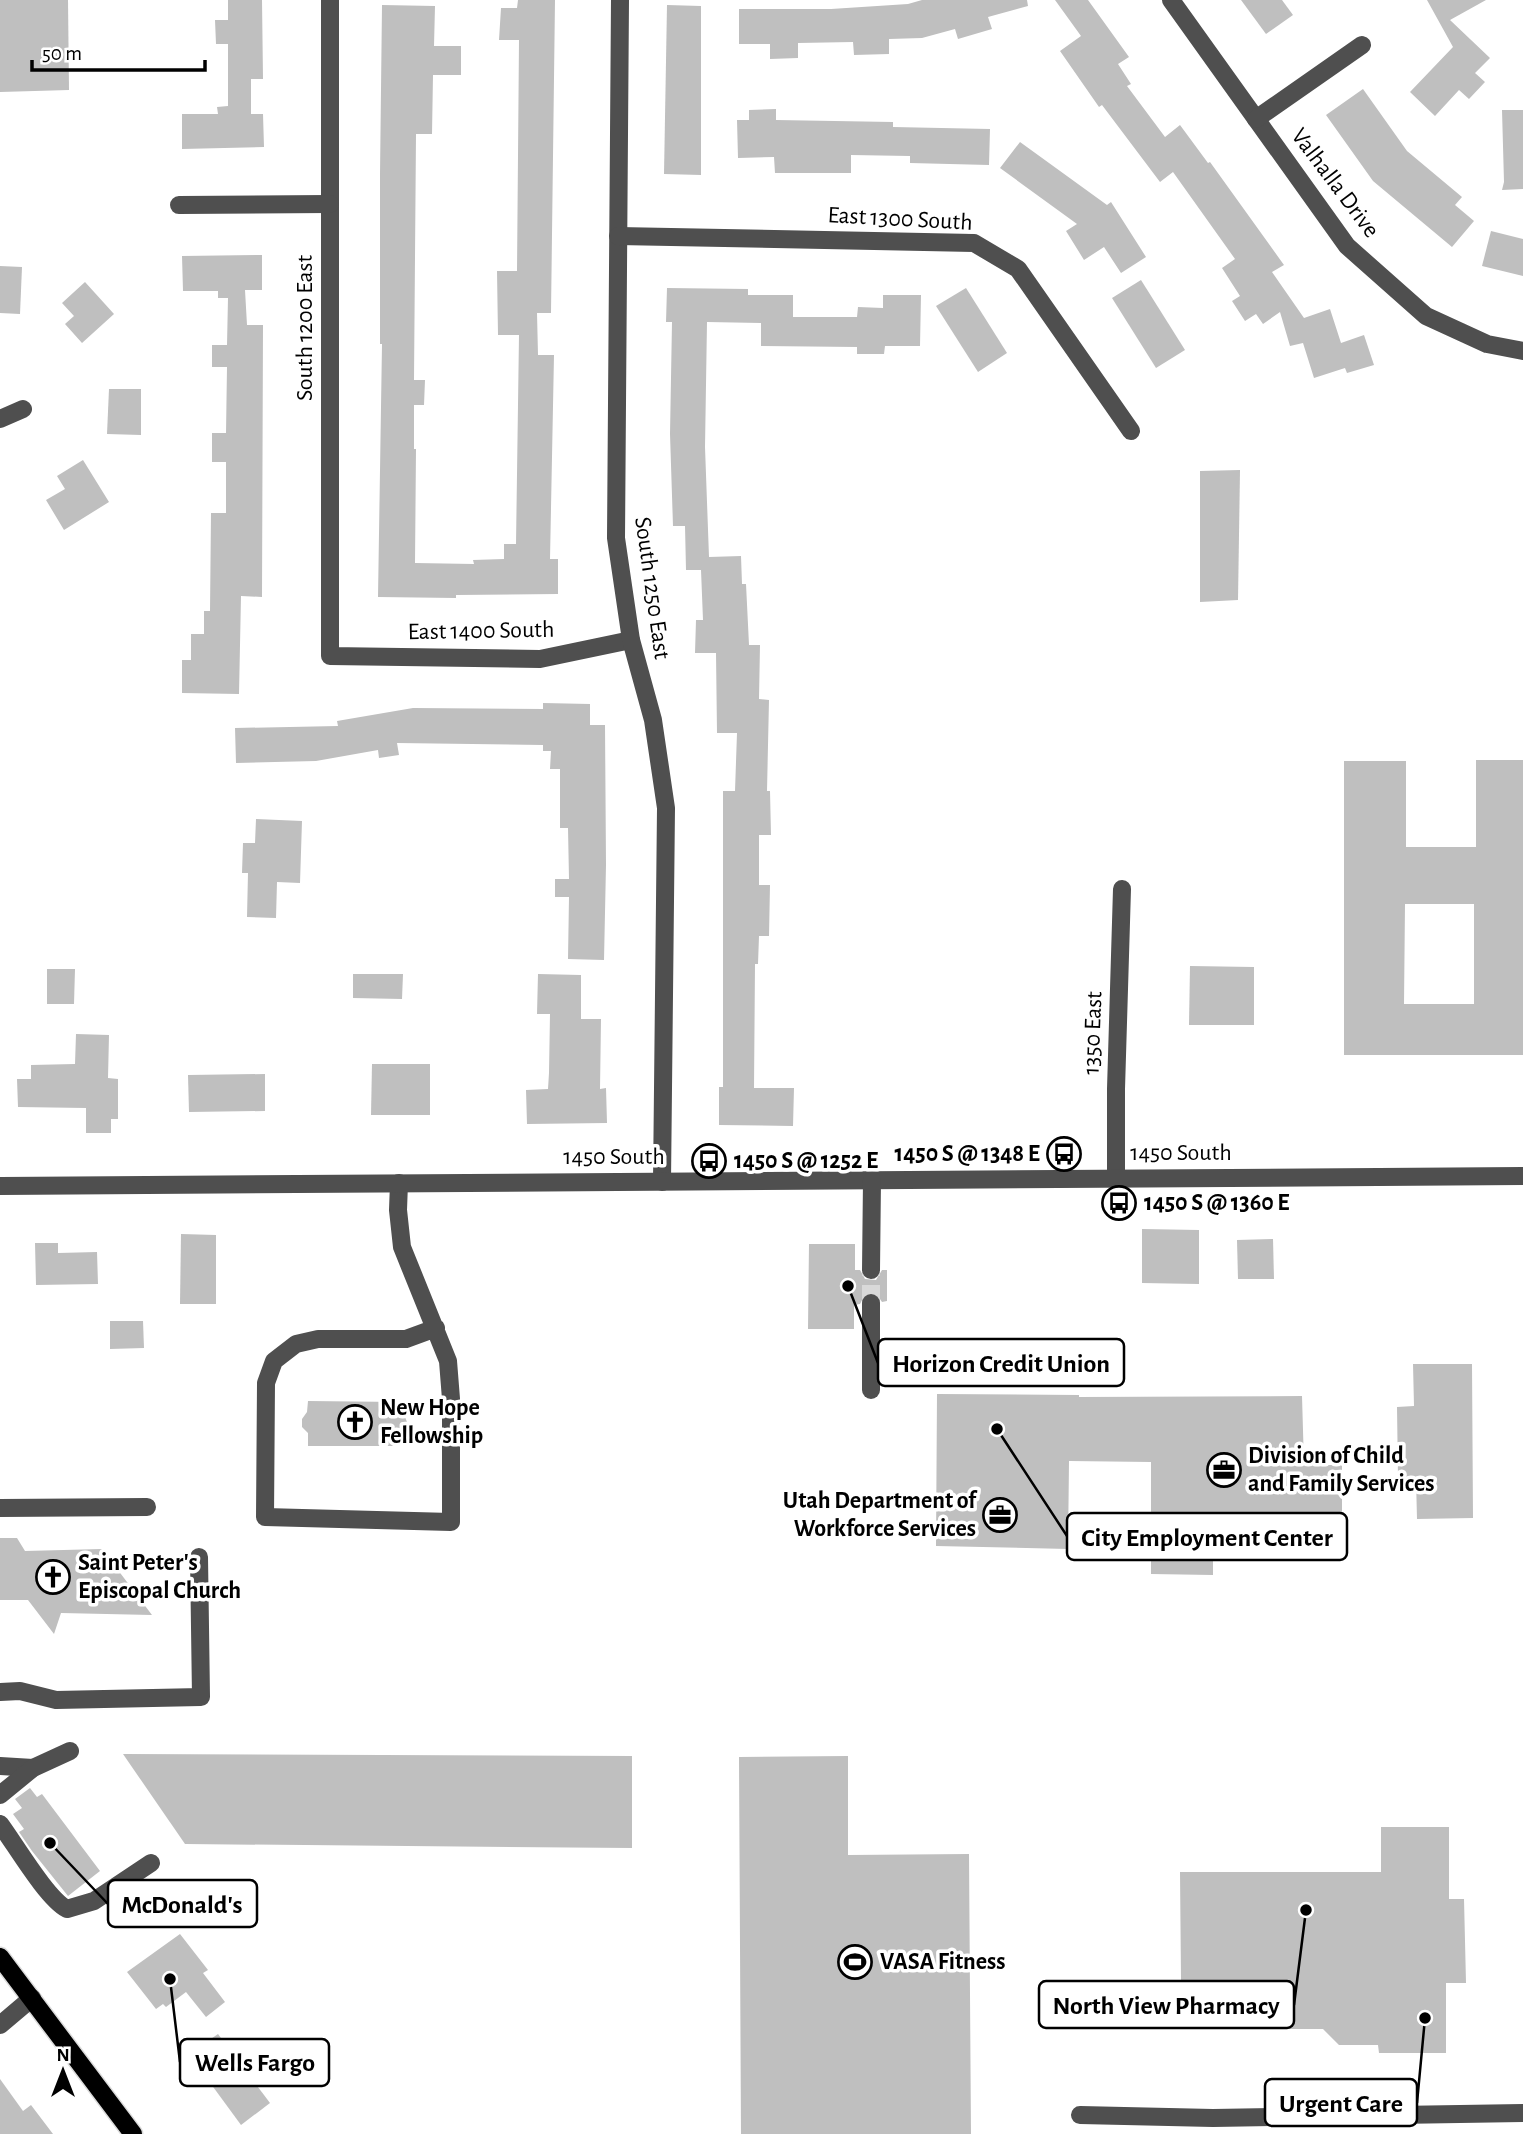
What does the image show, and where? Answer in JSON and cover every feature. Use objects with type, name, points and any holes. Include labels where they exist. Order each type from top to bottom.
[{"type":"main road","points":[[0,1956],[133,2134]]},
{"type":"street","name":"South 1200 East","points":[[330,0],[330,656]]},
{"type":"street","name":"South 1250 East","points":[[620,0],[616,538],[631,640],[653,720],[666,808],[662,1181]]},
{"type":"street","name":"Valhalla Drive","points":[[1171,0],[1347,246],[1426,316],[1487,344],[1523,351]]},
{"type":"street","name":"Valhalla Drive","points":[[1256,119],[1362,46]]},
{"type":"street","points":[[179,205],[330,204]]},
{"type":"street","name":"East 1300 South","points":[[618,236],[974,243],[1018,269],[1131,431]]},
{"type":"street","points":[[0,419],[23,409]]},
{"type":"street","name":"East 1400 South","points":[[330,656],[540,659],[631,640]]},
{"type":"street","name":"1350 East","points":[[1116,1178],[1122,889]]},
{"type":"street","name":"1450 South","points":[[0,1186],[1523,1176]]},
{"type":"street","points":[[872,1180],[872,1270]]},
{"type":"street","points":[[399,1183],[398,1210],[402,1247],[436,1328],[449,1361],[451,1522],[265,1517],[266,1383],[274,1361],[296,1344],[318,1339],[406,1339],[436,1328]]},
{"type":"street","points":[[871,1303],[871,1390]]},
{"type":"street","points":[[0,1508],[147,1507]]},
{"type":"street","points":[[0,1692],[20,1691],[56,1700],[201,1697],[199,1557]]},
{"type":"street","points":[[0,1795],[33,1768],[70,1751]]},
{"type":"street","points":[[0,1766],[33,1768]]},
{"type":"street","points":[[0,1824],[47,1890],[67,1909],[94,1901],[151,1863]]},
{"type":"street","points":[[0,2025],[32,1998]]},
{"type":"street","points":[[1080,2115],[1213,2118],[1523,2113]]},
{"type":"building","points":[[0,0],[68,0],[69,90],[0,92]]},
{"type":"building","points":[[228,0],[262,0],[263,79],[251,79],[251,114],[263,114],[264,147],[182,149],[182,114],[218,114],[217,107],[228,106],[228,44],[216,44],[215,20],[228,20]]},
{"type":"building","points":[[518,0],[555,0],[551,313],[537,313],[538,355],[554,355],[550,559],[558,559],[558,594],[456,595],[456,598],[378,597],[382,344],[382,5],[435,6],[434,46],[461,46],[461,75],[433,75],[432,134],[416,134],[414,380],[425,380],[424,405],[414,405],[415,563],[474,564],[473,560],[504,559],[504,544],[516,544],[519,335],[498,335],[497,271],[517,271],[519,40],[499,40],[501,8],[517,8]]},
{"type":"building","points":[[922,0],[1027,0],[1028,6],[988,17],[992,29],[958,39],[955,29],[922,38],[889,39],[889,54],[854,55],[853,42],[798,43],[798,58],[770,59],[770,44],[739,44],[739,9],[831,9],[908,4]]},
{"type":"building","points":[[1055,0],[1088,0],[1129,57],[1118,64],[1131,84],[1127,86],[1165,137],[1180,125],[1208,163],[1210,162],[1284,265],[1272,272],[1304,318],[1330,309],[1341,343],[1364,335],[1374,365],[1347,373],[1345,368],[1314,378],[1303,343],[1290,346],[1280,312],[1263,324],[1256,314],[1245,321],[1232,301],[1240,296],[1222,268],[1235,259],[1173,172],[1160,182],[1102,105],[1099,107],[1060,51],[1081,36]]},
{"type":"building","points":[[1241,0],[1282,0],[1293,15],[1266,34]]},
{"type":"building","points":[[1427,0],[1486,0],[1450,20],[1490,58],[1475,73],[1485,82],[1469,99],[1459,90],[1435,116],[1410,92],[1453,47]]},
{"type":"building","points":[[667,5],[701,6],[701,175],[664,174]]},
{"type":"building","points":[[1363,89],[1407,151],[1462,197],[1455,205],[1474,221],[1452,247],[1373,181],[1326,115]]},
{"type":"building","points":[[776,109],[776,120],[893,122],[893,127],[990,129],[989,165],[910,163],[910,156],[851,155],[851,173],[775,173],[774,157],[738,158],[737,120],[749,120],[749,110]]},
{"type":"building","points":[[1502,110],[1523,110],[1523,189],[1502,190]]},
{"type":"building","points":[[1020,142],[1107,205],[1111,202],[1146,257],[1121,273],[1104,247],[1084,260],[1066,231],[1077,224],[1000,168]]},
{"type":"building","points":[[1491,231],[1523,239],[1523,276],[1482,266]]},
{"type":"building","points":[[262,255],[262,290],[245,290],[247,325],[263,325],[262,597],[241,596],[239,694],[182,693],[182,660],[191,660],[191,634],[204,634],[204,611],[210,611],[211,513],[226,513],[226,462],[212,462],[212,433],[226,433],[227,367],[212,367],[212,345],[227,345],[228,298],[218,298],[218,291],[183,291],[182,256]]},
{"type":"building","points":[[0,266],[22,267],[20,314],[0,313]]},
{"type":"building","points":[[1141,280],[1185,350],[1156,368],[1112,298]]},
{"type":"building","points":[[85,282],[114,314],[82,343],[65,324],[74,316],[62,303]]},
{"type":"building","points":[[667,288],[748,289],[748,295],[793,295],[793,317],[857,317],[858,307],[883,308],[883,295],[921,295],[920,346],[885,346],[884,354],[857,354],[857,347],[761,346],[761,323],[707,322],[705,447],[709,557],[741,556],[742,584],[746,584],[749,645],[760,645],[759,699],[769,700],[767,791],[770,791],[771,835],[759,835],[759,885],[770,885],[769,936],[759,936],[758,964],[755,964],[754,1088],[794,1088],[793,1126],[719,1125],[719,1087],[723,1087],[723,791],[735,791],[737,733],[717,733],[716,653],[695,653],[696,620],[703,620],[701,570],[686,570],[685,526],[673,526],[670,434],[672,322],[666,322]]},
{"type":"building","points":[[966,288],[1007,353],[978,372],[936,306]]},
{"type":"building","points":[[109,389],[141,389],[141,435],[107,434]]},
{"type":"building","points":[[83,460],[109,502],[64,530],[46,500],[65,489],[57,476]]},
{"type":"building","points":[[1240,470],[1238,600],[1200,602],[1200,471]]},
{"type":"building","points":[[543,703],[590,704],[590,725],[605,725],[604,960],[568,959],[569,897],[555,897],[555,879],[569,879],[568,828],[560,828],[560,769],[550,769],[551,751],[543,751],[543,745],[397,743],[399,755],[379,758],[378,750],[316,761],[236,763],[235,728],[338,726],[337,721],[413,708],[543,709]]},
{"type":"building","points":[[1476,760],[1523,760],[1523,1055],[1344,1055],[1344,761],[1406,761],[1406,847],[1476,847]],"holes":[[[1405,904],[1474,904],[1474,1004],[1404,1004]]]},
{"type":"building","points":[[256,819],[302,821],[300,883],[277,882],[276,918],[247,917],[248,873],[242,873],[243,843],[255,843]]},
{"type":"building","points":[[1190,966],[1254,967],[1254,1025],[1189,1025]]},
{"type":"building","points":[[47,969],[75,969],[74,1004],[47,1004]]},
{"type":"building","points":[[353,974],[403,974],[402,999],[353,998]]},
{"type":"building","points":[[538,974],[581,975],[581,1019],[601,1019],[600,1089],[606,1088],[607,1123],[527,1124],[526,1090],[548,1089],[550,1014],[537,1014]]},
{"type":"building","points":[[76,1034],[109,1035],[108,1078],[118,1079],[118,1119],[111,1119],[111,1133],[86,1133],[86,1108],[18,1107],[17,1079],[31,1079],[31,1065],[75,1064]]},
{"type":"building","points":[[372,1064],[430,1064],[430,1115],[371,1115]]},
{"type":"building","points":[[265,1074],[265,1111],[189,1112],[188,1075]]},
{"type":"building","points":[[1142,1229],[1199,1230],[1199,1284],[1142,1283]]},
{"type":"building","points":[[181,1234],[216,1235],[216,1304],[180,1304]]},
{"type":"building","points":[[1273,1239],[1274,1279],[1238,1279],[1237,1240]]},
{"type":"building","points":[[35,1243],[58,1243],[58,1253],[97,1252],[98,1284],[36,1285]]},
{"type":"building","points":[[809,1244],[855,1244],[855,1270],[860,1270],[865,1279],[876,1280],[882,1270],[887,1270],[887,1301],[882,1302],[876,1293],[865,1294],[860,1304],[854,1305],[854,1329],[808,1329]]},
{"type":"building","points":[[110,1321],[143,1321],[144,1348],[110,1349]]},
{"type":"building","points":[[1413,1364],[1472,1364],[1473,1518],[1417,1519],[1416,1479],[1398,1479],[1397,1407],[1414,1406]]},
{"type":"building","points":[[937,1394],[1079,1397],[1302,1396],[1304,1465],[1342,1465],[1342,1530],[1213,1531],[1213,1575],[1151,1574],[1151,1462],[1069,1461],[1068,1549],[936,1546]]},
{"type":"building","points":[[308,1401],[399,1402],[407,1422],[407,1431],[398,1446],[308,1446],[308,1433],[302,1427],[302,1419],[307,1412]]},
{"type":"building","points":[[0,1538],[17,1538],[25,1551],[102,1549],[152,1615],[61,1613],[54,1634],[28,1600],[0,1600]]},
{"type":"building","points":[[123,1754],[632,1756],[632,1848],[185,1844]]},
{"type":"building","name":"VASA Fitness","points":[[848,1756],[848,1855],[969,1854],[971,2134],[741,2134],[739,1757]]},
{"type":"building","points":[[30,1788],[37,1797],[42,1794],[100,1871],[68,1896],[19,1832],[24,1829],[13,1814],[22,1808],[15,1799]]},
{"type":"building","points":[[1381,1827],[1449,1827],[1449,1899],[1464,1899],[1466,1983],[1446,1983],[1446,2053],[1379,2053],[1378,2045],[1339,2045],[1323,2029],[1287,2029],[1287,2000],[1248,2003],[1248,1980],[1181,1980],[1180,1872],[1381,1872]]},
{"type":"building","points":[[180,1934],[208,1970],[203,1973],[225,2002],[206,2017],[186,1992],[166,2007],[163,2004],[156,2009],[127,1972]]},
{"type":"building","points":[[218,2034],[270,2103],[241,2125],[189,2054]]},
{"type":"building","points":[[0,2079],[23,2111],[31,2105],[53,2134],[0,2134]]},
{"type":"tunnel","points":[[871,1270],[871,1303]]},
{"type":"place","name":"1450 S @ 1348 E","points":[[1064,1154]]},
{"type":"place","name":"1450 S @ 1252 E","points":[[709,1161]]},
{"type":"place","name":"1450 S @ 1360 E","points":[[1119,1203]]},
{"type":"place","name":"Horizon Credit Union","points":[[848,1286]]},
{"type":"place","name":"New Hope Fellowship","points":[[355,1422]]},
{"type":"place","name":"City Employment Center","points":[[997,1429]]},
{"type":"place","name":"Division of Child and Family Services","points":[[1224,1470]]},
{"type":"place","name":"Utah Department of Workforce Services","points":[[1000,1515]]},
{"type":"place","name":"Saint Peter's Episcopal Church","points":[[53,1577]]},
{"type":"place","name":"McDonald's","points":[[50,1843]]},
{"type":"place","name":"North View Pharmacy","points":[[1306,1910]]},
{"type":"place","name":"VASA Fitness","points":[[855,1962]]},
{"type":"place","name":"Wells Fargo","points":[[170,1979]]},
{"type":"place","name":"Urgent Care","points":[[1425,2018]]}]
